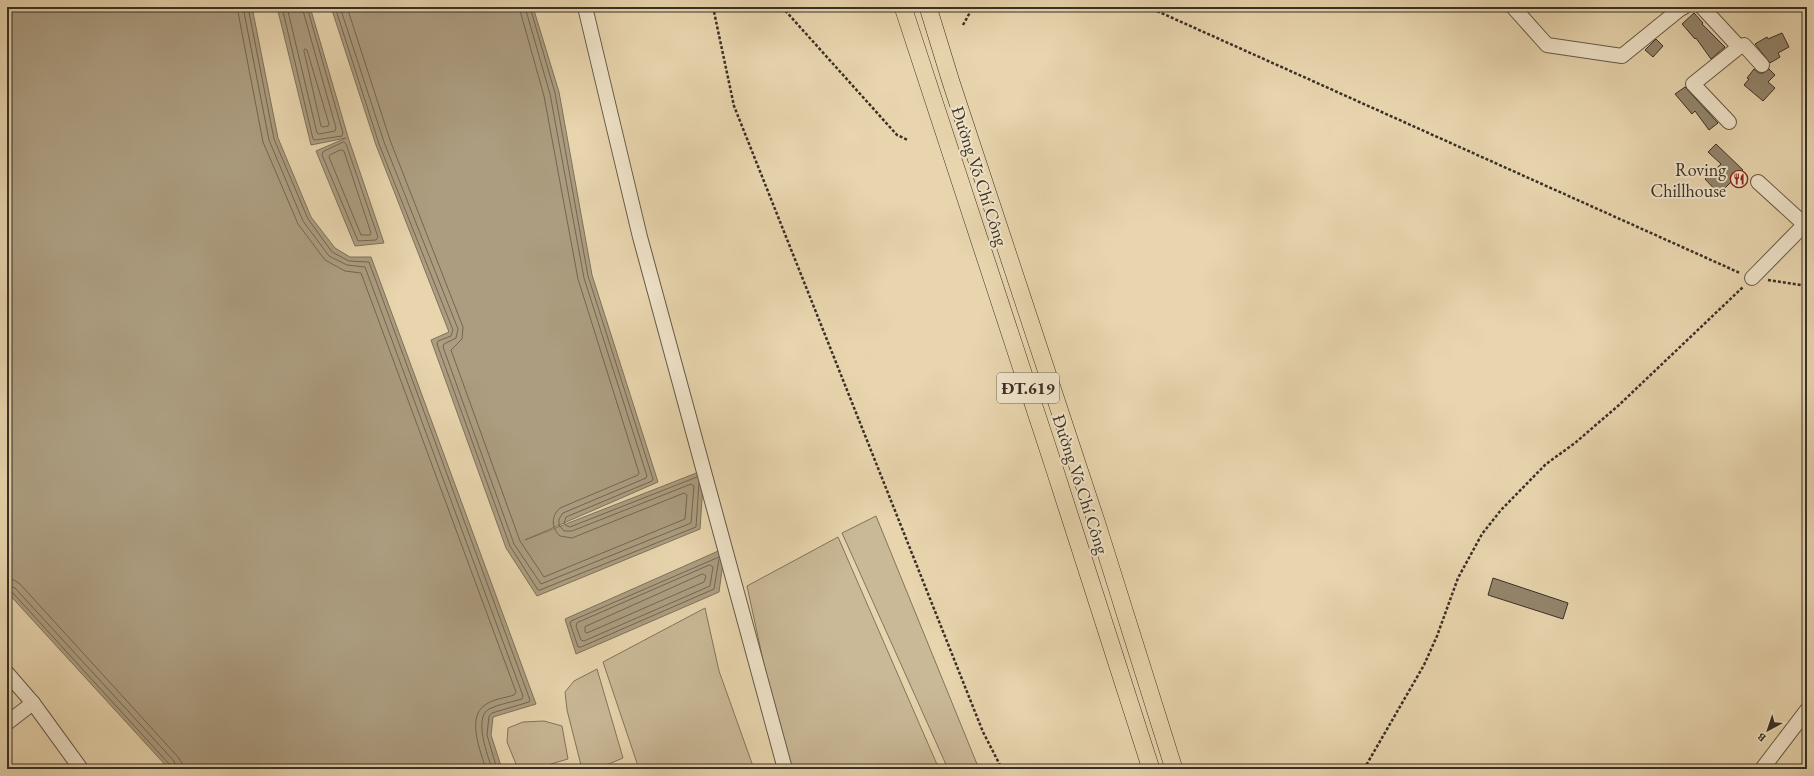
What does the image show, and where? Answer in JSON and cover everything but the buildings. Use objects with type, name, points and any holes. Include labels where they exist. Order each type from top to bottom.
[{"type":"main road","name":"Đường Võ Chí Công","points":[[904,7],[1048,446],[1151,769]]},
{"type":"main road","name":"Đường Võ Chí Công","points":[[928,7],[956,97],[1097,524],[1174,769]]},
{"type":"street","points":[[585,7],[640,237],[785,769]]},
{"type":"street","points":[[1513,7],[1547,45],[1622,56],[1684,7]]},
{"type":"street","points":[[1702,7],[1739,47]]},
{"type":"street","points":[[1729,122],[1693,84],[1739,47],[1744,45],[1762,65]]},
{"type":"street","points":[[1752,278],[1806,223],[1758,182]]},
{"type":"street","points":[[7,673],[33,703],[80,769]]},
{"type":"street","points":[[7,723],[33,703]]},
{"type":"street","points":[[1762,769],[1807,710]]},
{"type":"path","points":[[713,7],[734,106],[977,717],[1002,769]]},
{"type":"path","points":[[782,7],[897,135],[908,140]]},
{"type":"path","points":[[963,25],[973,7]]},
{"type":"path","points":[[1148,7],[1752,278],[1807,286]]},
{"type":"path","points":[[1364,769],[1424,665],[1437,636],[1458,578],[1482,534],[1501,510],[1546,464],[1575,443],[1619,405],[1752,278]]},
{"type":"shaded area","points":[[876,516],[979,769],[948,769],[842,533]]},
{"type":"shaded area","points":[[838,537],[939,769],[789,769],[785,762],[747,586]]},
{"type":"shaded area","points":[[705,608],[719,671],[754,769],[639,769],[603,662]]},
{"type":"shaded area","points":[[597,669],[623,758],[597,769],[582,769],[567,710],[565,692],[574,681]]},
{"type":"shaded area","points":[[544,721],[562,726],[568,759],[534,769],[518,769],[507,742],[508,728],[523,722]]},
{"type":"water","points":[[7,7],[252,7],[278,138],[311,217],[335,248],[350,257],[371,257],[536,704],[493,717],[491,735],[502,769],[169,769],[7,592]]},
{"type":"water","points":[[277,7],[310,7],[348,137],[384,243],[355,246],[316,151],[346,138],[311,145]]},
{"type":"water","points":[[331,7],[533,7],[559,92],[592,275],[658,482],[525,540],[704,470],[700,529],[537,596],[506,548],[431,340],[449,332],[376,145]]},
{"type":"water","points":[[725,548],[719,592],[576,654],[565,619]]},
{"type":"place","name":"Roving Chillhouse","points":[[1739,179]]}]
